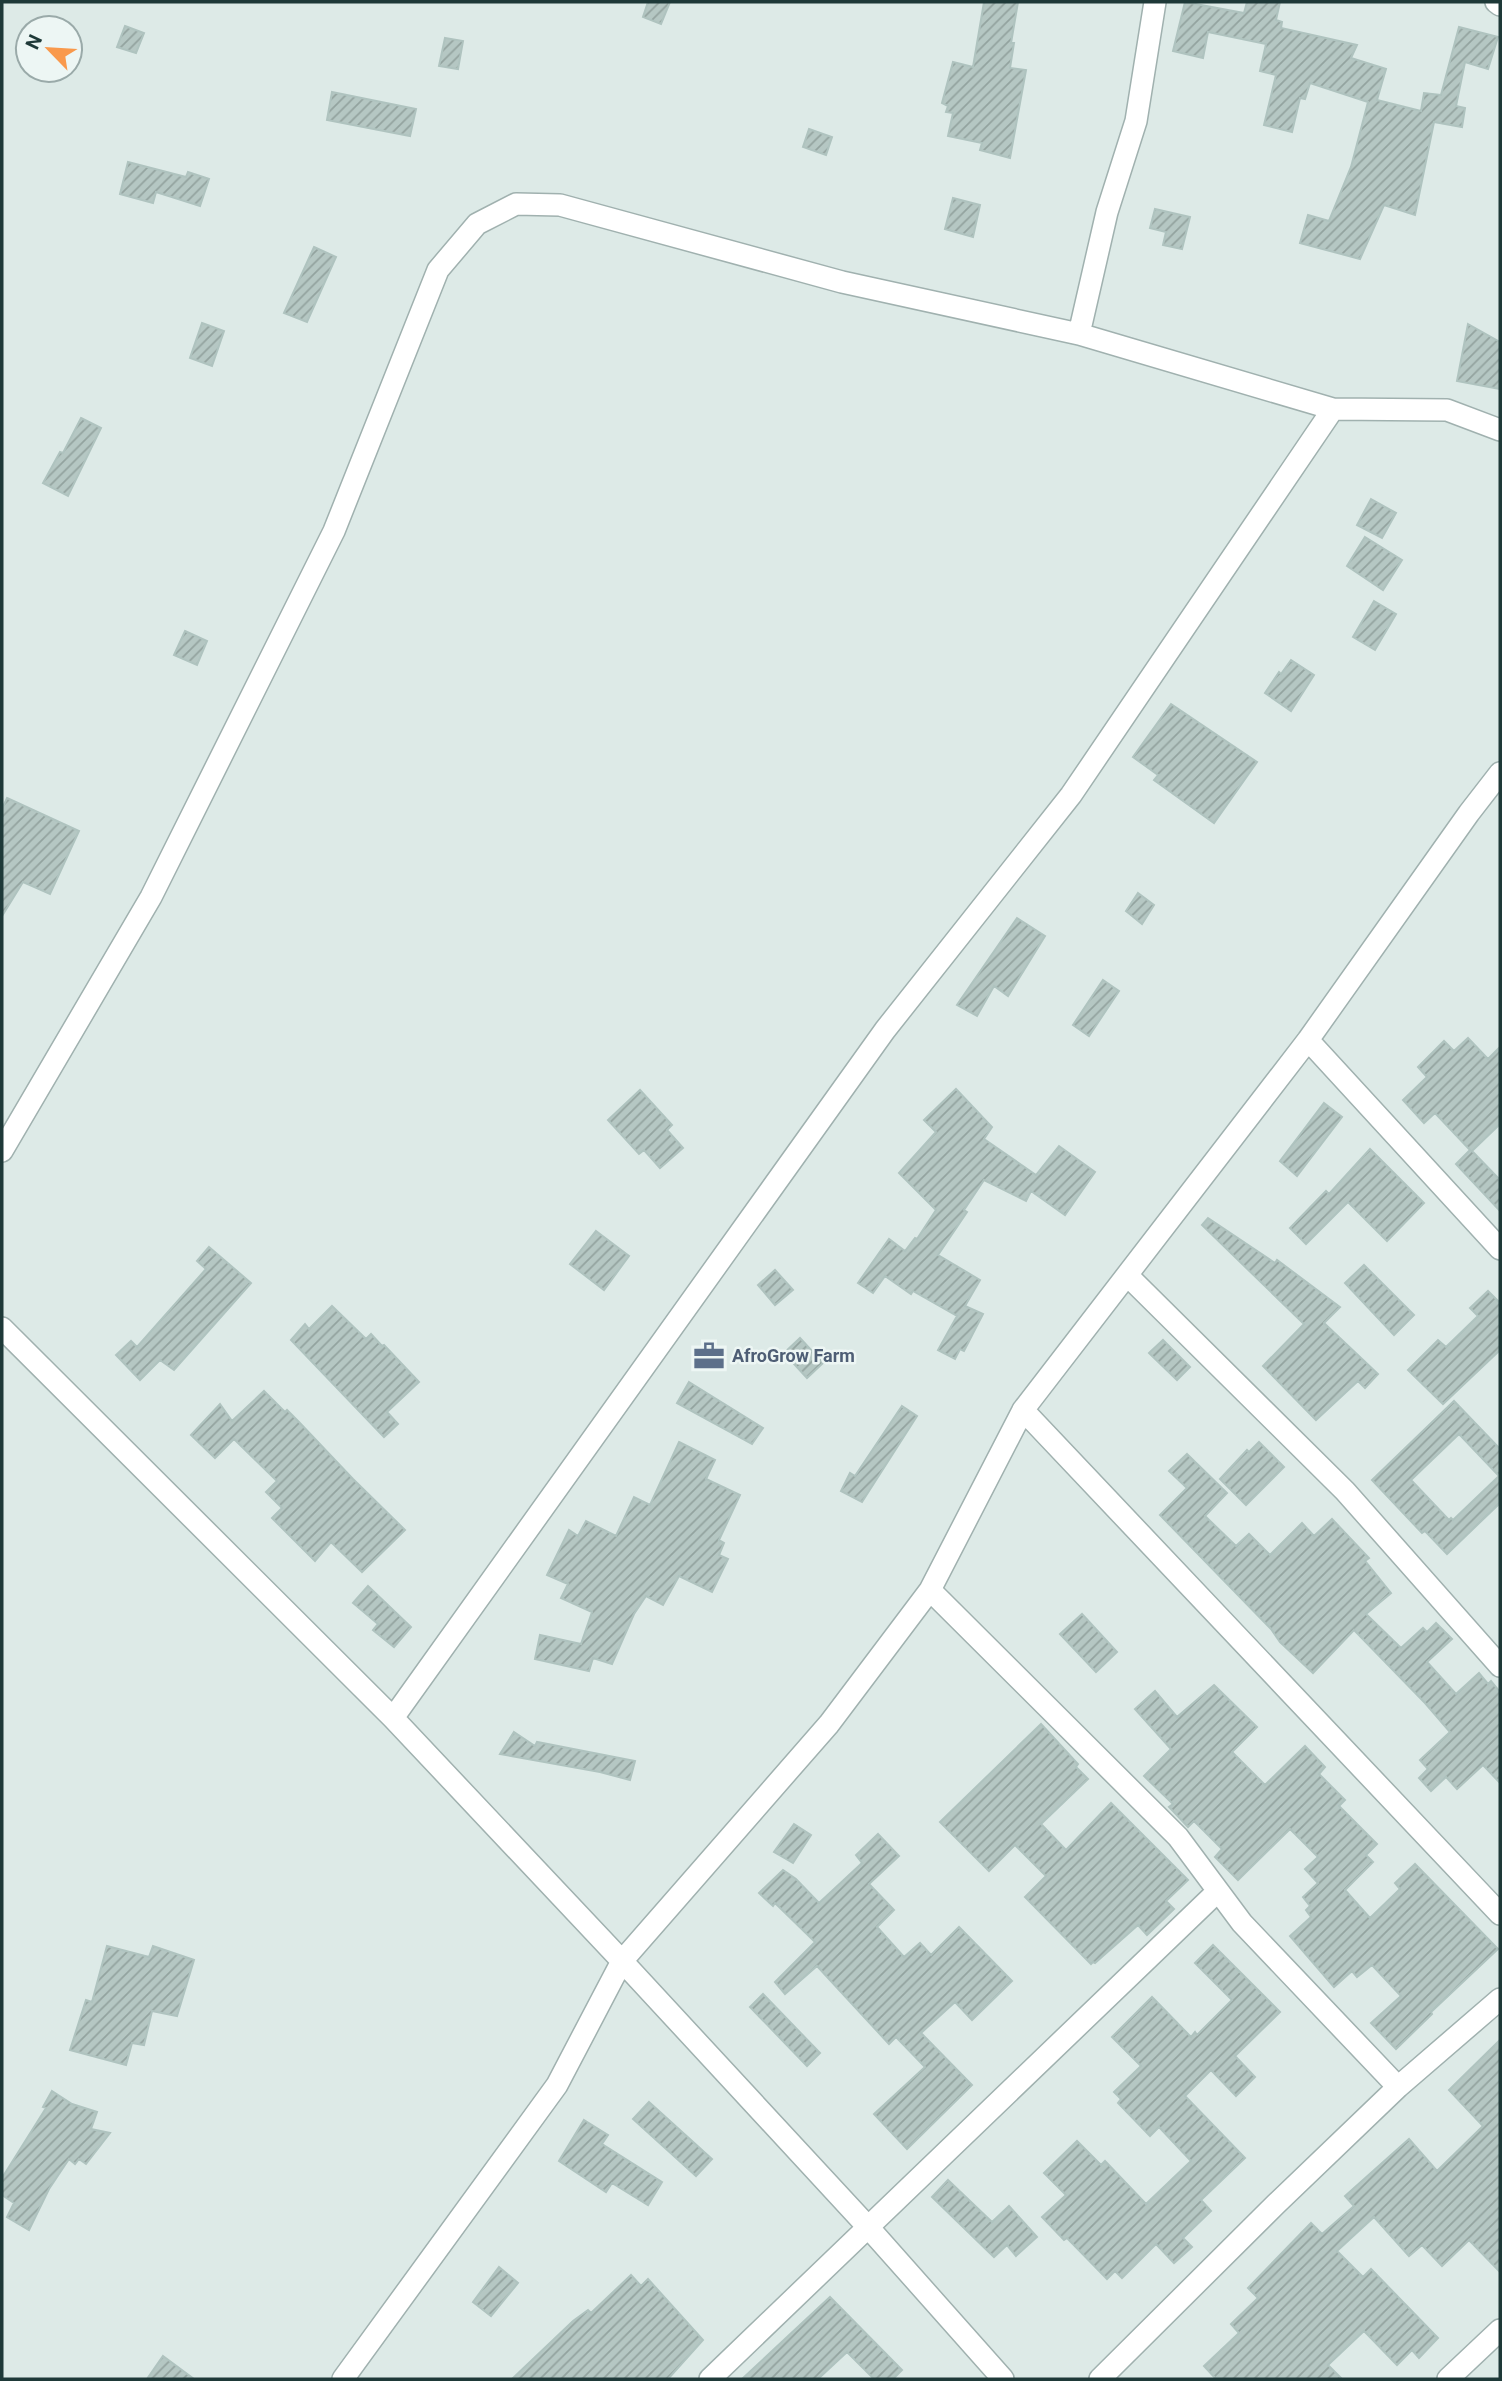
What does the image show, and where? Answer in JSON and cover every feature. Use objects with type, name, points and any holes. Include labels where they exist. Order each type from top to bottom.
[{"type":"street","points":[[1079,334],[1107,212],[1136,121],[1156,2]]},
{"type":"street","points":[[2,1151],[151,897],[334,531],[438,270],[477,224],[516,204],[560,205],[842,282],[1079,334],[1333,409],[1447,410],[1500,430]]},
{"type":"street","points":[[393,1718],[886,1030],[1071,795],[1333,409]]},
{"type":"street","points":[[343,2379],[557,2085],[622,1961],[829,1724],[930,1590],[1023,1410],[1308,1040],[1469,813],[1500,774]]},
{"type":"street","points":[[1308,1040],[1500,1248]]},
{"type":"street","points":[[1127,1275],[1345,1491],[1500,1666]]},
{"type":"street","points":[[2,1328],[393,1718],[868,2227],[1003,2379]]},
{"type":"street","points":[[1023,1410],[1500,1914]]},
{"type":"street","points":[[930,1590],[1178,1837],[1242,1923],[1398,2087]]},
{"type":"street","points":[[710,2379],[1218,1891]]},
{"type":"street","points":[[1100,2379],[1398,2087],[1497,2009]]},
{"type":"street","points":[[1448,2379],[1500,2330]]},
{"type":"building","points":[[648,2],[670,2],[661,24],[643,17]]},
{"type":"building","points":[[984,2],[1018,2],[1010,68],[1026,70],[1010,158],[980,150],[982,143],[948,136],[953,113],[946,112],[948,106],[942,103],[953,62],[973,67]]},
{"type":"building","points":[[1185,2],[1244,13],[1247,2],[1280,2],[1276,20],[1282,22],[1281,28],[1357,45],[1351,58],[1386,69],[1377,100],[1421,111],[1424,93],[1441,95],[1459,27],[1498,37],[1488,69],[1465,62],[1456,106],[1465,108],[1462,127],[1434,122],[1415,215],[1384,205],[1360,259],[1300,243],[1308,215],[1329,221],[1351,167],[1368,102],[1310,83],[1305,99],[1300,98],[1292,132],[1264,125],[1276,75],[1260,71],[1266,44],[1208,32],[1203,58],[1173,51]]},
{"type":"building","points":[[125,26],[144,33],[136,53],[117,47]]},
{"type":"building","points":[[445,38],[463,41],[458,69],[439,66]]},
{"type":"building","points":[[332,92],[416,109],[410,136],[327,120]]},
{"type":"building","points":[[809,129],[832,137],[826,155],[803,147]]},
{"type":"building","points":[[128,162],[186,177],[188,172],[209,179],[200,206],[156,192],[153,203],[120,194]]},
{"type":"building","points":[[953,198],[980,205],[973,237],[945,229]]},
{"type":"building","points":[[1155,209],[1190,217],[1182,249],[1163,245],[1166,232],[1150,228]]},
{"type":"building","points":[[314,247],[336,257],[307,322],[284,313]]},
{"type":"building","points":[[202,323],[224,331],[212,366],[190,358]]},
{"type":"building","points":[[1468,324],[1500,342],[1500,389],[1457,381]]},
{"type":"building","points":[[81,418],[101,428],[68,496],[43,483],[60,452],[63,453]]},
{"type":"building","points":[[1371,499],[1396,513],[1382,538],[1357,525]]},
{"type":"building","points":[[1365,537],[1402,560],[1383,590],[1347,566]]},
{"type":"building","points":[[1374,601],[1396,614],[1375,650],[1353,637]]},
{"type":"building","points":[[185,631],[207,641],[197,665],[174,655]]},
{"type":"building","points":[[1291,660],[1314,675],[1291,711],[1265,693]]},
{"type":"building","points":[[1171,704],[1257,762],[1214,823],[1154,780],[1158,775],[1133,757]]},
{"type":"building","points":[[7,798],[79,831],[50,894],[23,882],[2,916],[2,809]]},
{"type":"building","points":[[1138,893],[1154,905],[1142,924],[1126,911]]},
{"type":"building","points":[[1017,918],[1045,936],[1008,996],[994,986],[977,1016],[957,1005]]},
{"type":"building","points":[[1103,980],[1119,991],[1089,1036],[1073,1025]]},
{"type":"building","points":[[1468,1038],[1488,1059],[1500,1047],[1500,1124],[1472,1151],[1500,1180],[1500,1211],[1456,1164],[1470,1150],[1435,1113],[1424,1123],[1403,1100],[1427,1077],[1418,1067],[1444,1041],[1454,1051]]},
{"type":"building","points":[[956,1089],[992,1127],[984,1139],[1036,1175],[1059,1146],[1095,1172],[1065,1215],[1031,1191],[1026,1201],[984,1180],[964,1210],[967,1212],[938,1255],[980,1280],[965,1306],[983,1314],[964,1351],[960,1349],[955,1359],[938,1350],[957,1316],[913,1291],[911,1294],[885,1276],[873,1293],[858,1283],[889,1239],[905,1251],[915,1238],[917,1239],[936,1210],[899,1173],[936,1132],[924,1120]]},
{"type":"building","points":[[640,1090],[672,1125],[667,1130],[683,1148],[660,1168],[644,1150],[639,1154],[608,1120]]},
{"type":"building","points":[[1324,1103],[1342,1117],[1297,1176],[1280,1161]]},
{"type":"building","points":[[1370,1149],[1424,1203],[1387,1241],[1348,1202],[1306,1244],[1290,1228],[1326,1191],[1329,1194]]},
{"type":"building","points":[[1208,1218],[1275,1263],[1277,1260],[1340,1307],[1324,1323],[1378,1374],[1365,1388],[1358,1381],[1316,1420],[1263,1366],[1304,1324],[1202,1225]]},
{"type":"building","points":[[596,1231],[629,1256],[604,1290],[570,1264]]},
{"type":"building","points":[[209,1247],[251,1283],[174,1370],[160,1360],[140,1380],[116,1355],[131,1341],[137,1347],[206,1269],[197,1261]]},
{"type":"building","points":[[1364,1265],[1414,1315],[1394,1335],[1345,1283]]},
{"type":"building","points":[[775,1270],[793,1290],[775,1305],[758,1285]]},
{"type":"building","points":[[1488,1291],[1500,1303],[1500,1350],[1443,1404],[1408,1370],[1438,1340],[1446,1347],[1478,1316],[1470,1308]]},
{"type":"building","points":[[332,1306],[366,1339],[371,1334],[384,1345],[419,1382],[387,1412],[398,1424],[384,1437],[291,1340],[305,1324],[309,1329]]},
{"type":"building","points":[[800,1338],[823,1363],[807,1378],[784,1353]]},
{"type":"building","points":[[1163,1340],[1190,1367],[1177,1380],[1149,1353]]},
{"type":"building","points":[[689,1382],[763,1428],[752,1444],[677,1403]]},
{"type":"building","points":[[264,1391],[285,1412],[287,1410],[405,1530],[362,1572],[331,1542],[315,1561],[272,1518],[282,1508],[266,1492],[277,1481],[234,1439],[215,1458],[191,1435],[220,1404],[232,1421]]},
{"type":"building","points":[[1454,1401],[1500,1449],[1500,1503],[1447,1554],[1425,1531],[1422,1533],[1372,1480]],"holes":[[[1459,1434],[1499,1476],[1453,1520],[1449,1520],[1411,1480]]]},
{"type":"building","points":[[902,1406],[917,1416],[862,1502],[841,1491],[850,1473],[855,1476]]},
{"type":"building","points":[[679,1442],[715,1460],[706,1479],[740,1495],[719,1540],[724,1543],[719,1555],[728,1559],[712,1592],[679,1576],[663,1605],[646,1596],[634,1614],[612,1664],[593,1658],[589,1671],[535,1659],[540,1635],[581,1644],[592,1612],[561,1598],[568,1584],[547,1575],[569,1530],[578,1536],[586,1521],[616,1536],[634,1497],[650,1505]]},
{"type":"building","points":[[1259,1442],[1284,1467],[1246,1505],[1220,1479],[1247,1450],[1249,1452]]},
{"type":"building","points":[[1187,1454],[1227,1493],[1205,1516],[1236,1546],[1249,1534],[1270,1555],[1302,1523],[1314,1536],[1332,1519],[1369,1558],[1365,1561],[1391,1593],[1366,1614],[1401,1648],[1423,1628],[1427,1632],[1436,1623],[1452,1639],[1427,1662],[1456,1694],[1479,1673],[1488,1684],[1491,1681],[1500,1692],[1500,1783],[1483,1765],[1457,1789],[1446,1777],[1431,1791],[1419,1778],[1428,1769],[1420,1760],[1450,1732],[1354,1630],[1313,1673],[1280,1642],[1271,1629],[1160,1515],[1187,1488],[1169,1471]]},
{"type":"building","points":[[368,1586],[411,1627],[394,1647],[373,1630],[378,1624],[353,1603]]},
{"type":"building","points":[[1082,1614],[1117,1652],[1096,1672],[1060,1634]]},
{"type":"building","points":[[1214,1685],[1257,1727],[1232,1752],[1265,1785],[1305,1746],[1325,1767],[1319,1774],[1345,1800],[1339,1806],[1377,1844],[1366,1855],[1373,1862],[1345,1890],[1370,1918],[1400,1889],[1395,1883],[1415,1864],[1498,1949],[1396,2049],[1371,2023],[1401,1996],[1372,1965],[1357,1977],[1352,1971],[1334,1987],[1290,1936],[1311,1917],[1306,1910],[1310,1906],[1303,1897],[1318,1883],[1305,1869],[1318,1857],[1290,1829],[1238,1880],[1215,1857],[1222,1849],[1194,1821],[1188,1827],[1169,1807],[1173,1804],[1144,1776],[1171,1749],[1135,1709],[1155,1691],[1177,1717]]},
{"type":"building","points":[[1041,1724],[1078,1764],[1076,1767],[1088,1779],[1041,1824],[1066,1850],[1111,1803],[1188,1880],[1166,1901],[1174,1909],[1147,1935],[1138,1925],[1091,1964],[1025,1897],[1046,1876],[1015,1845],[989,1871],[940,1822]]},
{"type":"building","points":[[514,1732],[535,1746],[537,1742],[635,1761],[630,1780],[500,1754]]},
{"type":"building","points":[[794,1824],[811,1835],[793,1863],[774,1852]]},
{"type":"building","points":[[878,1834],[899,1856],[869,1884],[894,1910],[877,1927],[904,1957],[920,1943],[931,1955],[959,1927],[1012,1981],[972,2020],[955,2002],[921,2033],[972,2085],[907,2149],[874,2114],[925,2067],[896,2037],[889,2044],[817,1966],[785,1994],[775,1982],[815,1942],[775,1903],[773,1906],[759,1893],[783,1870],[796,1879],[819,1903],[862,1863],[856,1855]]},
{"type":"building","points":[[1213,1945],[1280,2012],[1235,2056],[1255,2077],[1236,2096],[1211,2070],[1185,2096],[1245,2158],[1201,2200],[1211,2211],[1183,2238],[1192,2247],[1174,2263],[1156,2244],[1122,2278],[1115,2271],[1107,2279],[1042,2217],[1066,2195],[1044,2173],[1077,2141],[1101,2165],[1105,2161],[1146,2204],[1191,2161],[1159,2127],[1150,2136],[1118,2103],[1121,2099],[1114,2092],[1141,2066],[1112,2037],[1152,1997],[1191,2037],[1195,2032],[1197,2035],[1232,2000],[1195,1963]]},
{"type":"building","points":[[107,1946],[149,1957],[153,1946],[194,1960],[177,2016],[152,2011],[144,2045],[132,2043],[126,2065],[70,2050],[86,2000],[92,2002]]},
{"type":"building","points":[[763,1994],[820,2053],[807,2066],[750,2007]]},
{"type":"building","points":[[1500,2040],[1500,2272],[1469,2240],[1442,2266],[1422,2245],[1409,2256],[1374,2217],[1337,2251],[1363,2277],[1371,2269],[1438,2338],[1419,2358],[1412,2350],[1397,2365],[1364,2331],[1328,2365],[1342,2379],[1216,2379],[1204,2366],[1239,2333],[1231,2324],[1258,2298],[1248,2288],[1311,2223],[1322,2234],[1354,2206],[1345,2196],[1409,2139],[1437,2171],[1483,2126],[1449,2090]]},
{"type":"building","points":[[52,2091],[72,2104],[97,2112],[91,2129],[110,2133],[86,2164],[79,2159],[75,2164],[69,2159],[49,2189],[29,2230],[7,2217],[14,2203],[2,2195],[2,2178],[46,2108],[43,2107]]},
{"type":"building","points":[[649,2102],[712,2159],[696,2176],[633,2119]]},
{"type":"building","points":[[584,2120],[608,2135],[602,2144],[662,2182],[648,2205],[612,2183],[606,2192],[559,2161]]},
{"type":"building","points":[[948,2180],[992,2222],[1009,2206],[1037,2237],[1016,2256],[1007,2245],[994,2257],[932,2197]]},
{"type":"building","points":[[499,2267],[518,2283],[491,2316],[473,2302]]},
{"type":"building","points":[[631,2275],[641,2286],[648,2279],[703,2340],[668,2379],[512,2379],[573,2321],[588,2310],[591,2313]]},
{"type":"building","points":[[830,2297],[902,2370],[893,2379],[874,2379],[847,2352],[818,2379],[742,2379]]},
{"type":"building","points":[[163,2356],[194,2379],[147,2379]]},
{"type":"place","name":"AfroGrow Farm","points":[[709,1356]]}]
